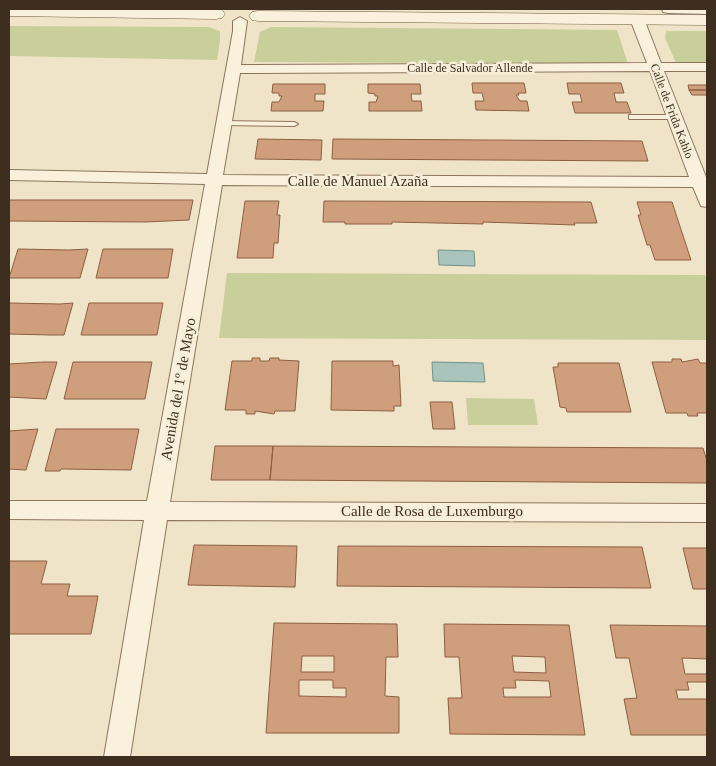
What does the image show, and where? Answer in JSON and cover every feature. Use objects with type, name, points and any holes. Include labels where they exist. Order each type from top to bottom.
[{"type":"street","points":[[668,9],[707,10]]},
{"type":"street","points":[[9,11],[216,12],[226,19],[254,15],[707,20]]},
{"type":"street","name":"Avenida del 1º de Mayo","points":[[117,757],[232,69],[240,31],[254,15]]},
{"type":"street","name":"Calle de Frida Kahlo","points":[[637,19],[674,116],[704,182],[707,202]]},
{"type":"street","name":"Calle de Salvador Allende","points":[[232,69],[707,68]]},
{"type":"street","name":"Calle de Manuel Azaña","points":[[9,175],[213,180],[704,182]]},
{"type":"street","name":"Calle de Rosa de Luxemburgo","points":[[9,510],[707,513]]},
{"type":"lane","points":[[632,117],[674,116]]},
{"type":"lane","points":[[223,123],[294,124]]},
{"type":"green space","points":[[9,26],[209,27],[220,31],[220,41],[217,60],[9,56]]},
{"type":"green space","points":[[271,27],[617,30],[628,64],[254,62],[260,32]]},
{"type":"green space","points":[[666,31],[707,31],[707,64],[676,63],[665,38]]},
{"type":"green space","points":[[227,273],[705,275],[707,281],[707,340],[219,338]]},
{"type":"green space","points":[[466,398],[534,399],[538,425],[468,425]]},
{"type":"water","points":[[438,250],[474,251],[475,266],[439,265]]},
{"type":"water","points":[[432,362],[483,363],[485,382],[433,381]]},
{"type":"building","points":[[472,83],[524,83],[526,93],[518,93],[519,95],[516,95],[520,101],[527,101],[529,111],[476,110],[475,101],[484,101],[482,93],[473,93]]},
{"type":"building","points":[[567,83],[621,83],[624,93],[614,93],[616,102],[627,102],[631,113],[575,113],[572,102],[582,102],[580,94],[569,94]]},
{"type":"building","points":[[273,84],[325,84],[325,94],[315,94],[315,101],[324,101],[323,111],[271,111],[272,102],[279,102],[282,96],[279,96],[279,93],[272,93]]},
{"type":"building","points":[[368,84],[420,84],[421,94],[411,94],[412,101],[421,101],[422,111],[369,111],[369,102],[376,102],[378,96],[368,93]]},
{"type":"building","points":[[688,85],[707,85],[707,90],[689,90]]},
{"type":"building","points":[[689,90],[707,90],[707,95],[692,95]]},
{"type":"building","points":[[258,139],[322,140],[321,160],[255,159]]},
{"type":"building","points":[[333,139],[642,141],[648,161],[332,159]]},
{"type":"building","points":[[9,200],[193,200],[189,220],[145,222],[9,221]]},
{"type":"building","points":[[245,201],[279,201],[277,215],[280,215],[278,243],[274,243],[273,258],[237,258]]},
{"type":"building","points":[[324,201],[591,202],[597,223],[574,223],[575,225],[483,222],[483,224],[392,222],[392,224],[345,224],[345,222],[323,222]]},
{"type":"building","points":[[637,202],[672,202],[691,260],[655,260],[650,245],[647,245],[638,215],[641,215]]},
{"type":"building","points":[[18,249],[88,249],[80,278],[9,278]]},
{"type":"building","points":[[103,249],[173,249],[168,278],[96,278]]},
{"type":"building","points":[[9,303],[73,303],[64,335],[51,335],[9,334]]},
{"type":"building","points":[[89,303],[163,303],[157,335],[81,335]]},
{"type":"building","points":[[252,358],[260,358],[260,361],[279,358],[279,360],[299,361],[295,411],[275,411],[274,414],[255,411],[255,414],[246,414],[246,410],[225,410],[232,361],[252,361]]},
{"type":"building","points":[[672,359],[681,359],[682,362],[698,359],[700,363],[707,363],[707,413],[697,413],[698,416],[688,416],[687,413],[666,413],[652,362],[672,362]]},
{"type":"building","points":[[332,361],[393,361],[393,366],[399,365],[401,406],[394,406],[394,411],[331,410]]},
{"type":"building","points":[[57,362],[46,399],[9,397],[9,364]]},
{"type":"building","points":[[73,362],[152,362],[145,399],[64,399]]},
{"type":"building","points":[[558,363],[619,363],[631,412],[567,412],[566,408],[560,407],[553,367],[558,367]]},
{"type":"building","points":[[430,402],[452,402],[455,429],[433,429]]},
{"type":"building","points":[[38,429],[26,470],[9,469],[9,431]]},
{"type":"building","points":[[56,429],[139,429],[131,470],[61,469],[60,471],[45,471]]},
{"type":"building","points":[[215,446],[273,446],[270,480],[211,480]]},
{"type":"building","points":[[273,446],[703,448],[707,461],[707,483],[270,480]]},
{"type":"building","points":[[194,545],[297,546],[295,587],[188,585]]},
{"type":"building","points":[[338,546],[642,547],[651,588],[337,586]]},
{"type":"building","points":[[683,548],[707,548],[707,589],[693,589]]},
{"type":"building","points":[[9,561],[47,561],[41,584],[70,584],[67,596],[98,596],[91,634],[9,634]]},
{"type":"building","points":[[274,623],[397,624],[398,657],[386,657],[385,696],[399,697],[399,733],[266,733]],"holes":[[[302,656],[334,656],[334,672],[301,672]],[[299,680],[333,680],[333,688],[346,688],[346,697],[299,696]]]},
{"type":"building","points":[[444,624],[569,625],[585,735],[450,734],[448,698],[462,698],[459,657],[445,657]],"holes":[[[512,656],[545,657],[546,673],[514,672]],[[515,680],[549,681],[551,697],[504,697],[503,688],[516,688]]]},
{"type":"building","points":[[610,625],[707,626],[707,659],[682,658],[685,674],[707,674],[707,682],[687,682],[689,690],[676,690],[678,699],[707,699],[707,735],[631,735],[624,699],[637,698],[629,658],[616,658]]}]
